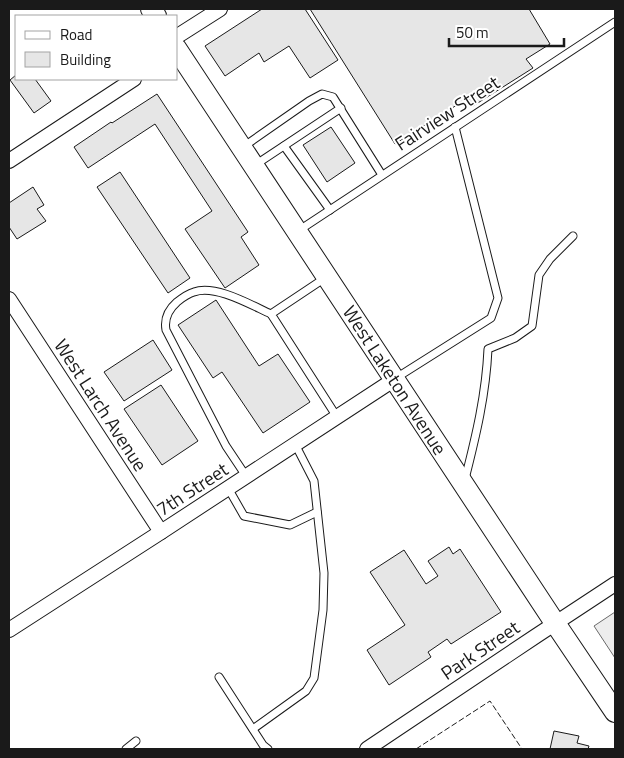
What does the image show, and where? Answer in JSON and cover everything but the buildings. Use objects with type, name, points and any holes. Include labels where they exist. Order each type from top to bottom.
[{"type":"main road","name":"West Laketon Avenue","points":[[178,51],[554,623],[615,712]]},
{"type":"street","points":[[178,36],[220,9]]},
{"type":"street","points":[[9,162],[132,80]]},
{"type":"street","name":"West Larch Avenue","points":[[9,299],[161,532]]},
{"type":"street","name":"7th Street","points":[[9,630],[395,379]]},
{"type":"street","name":"Park Street","points":[[367,749],[615,584]]},
{"type":"lane","name":"Fairview Street","points":[[298,232],[615,22]]},
{"type":"lane","points":[[242,147],[322,94],[333,97],[382,175]]},
{"type":"lane","points":[[254,165],[341,108]]},
{"type":"lane","points":[[395,379],[491,318],[498,298],[455,128]]},
{"type":"lane","points":[[284,146],[330,210]]},
{"type":"lane","points":[[464,485],[478,431],[487,375],[488,349],[515,338],[532,326],[539,275],[550,259],[573,236]]},
{"type":"lane","points":[[271,314],[328,277]]},
{"type":"lane","points":[[246,476],[226,446],[166,330],[165,322],[168,314],[174,304],[184,296],[195,291],[204,290],[223,293],[271,314],[337,417]]},
{"type":"lane","points":[[253,728],[306,691],[314,678],[324,600],[324,573],[314,481],[295,444]]},
{"type":"lane","points":[[228,488],[244,516],[290,525],[317,512]]},
{"type":"lane","points":[[219,677],[263,745],[268,749]]},
{"type":"lane","points":[[126,749],[136,741]]},
{"type":"shaded area","points":[[615,612],[615,658],[594,626]]},
{"type":"fence","points":[[416,749],[490,701],[522,749]]}]
